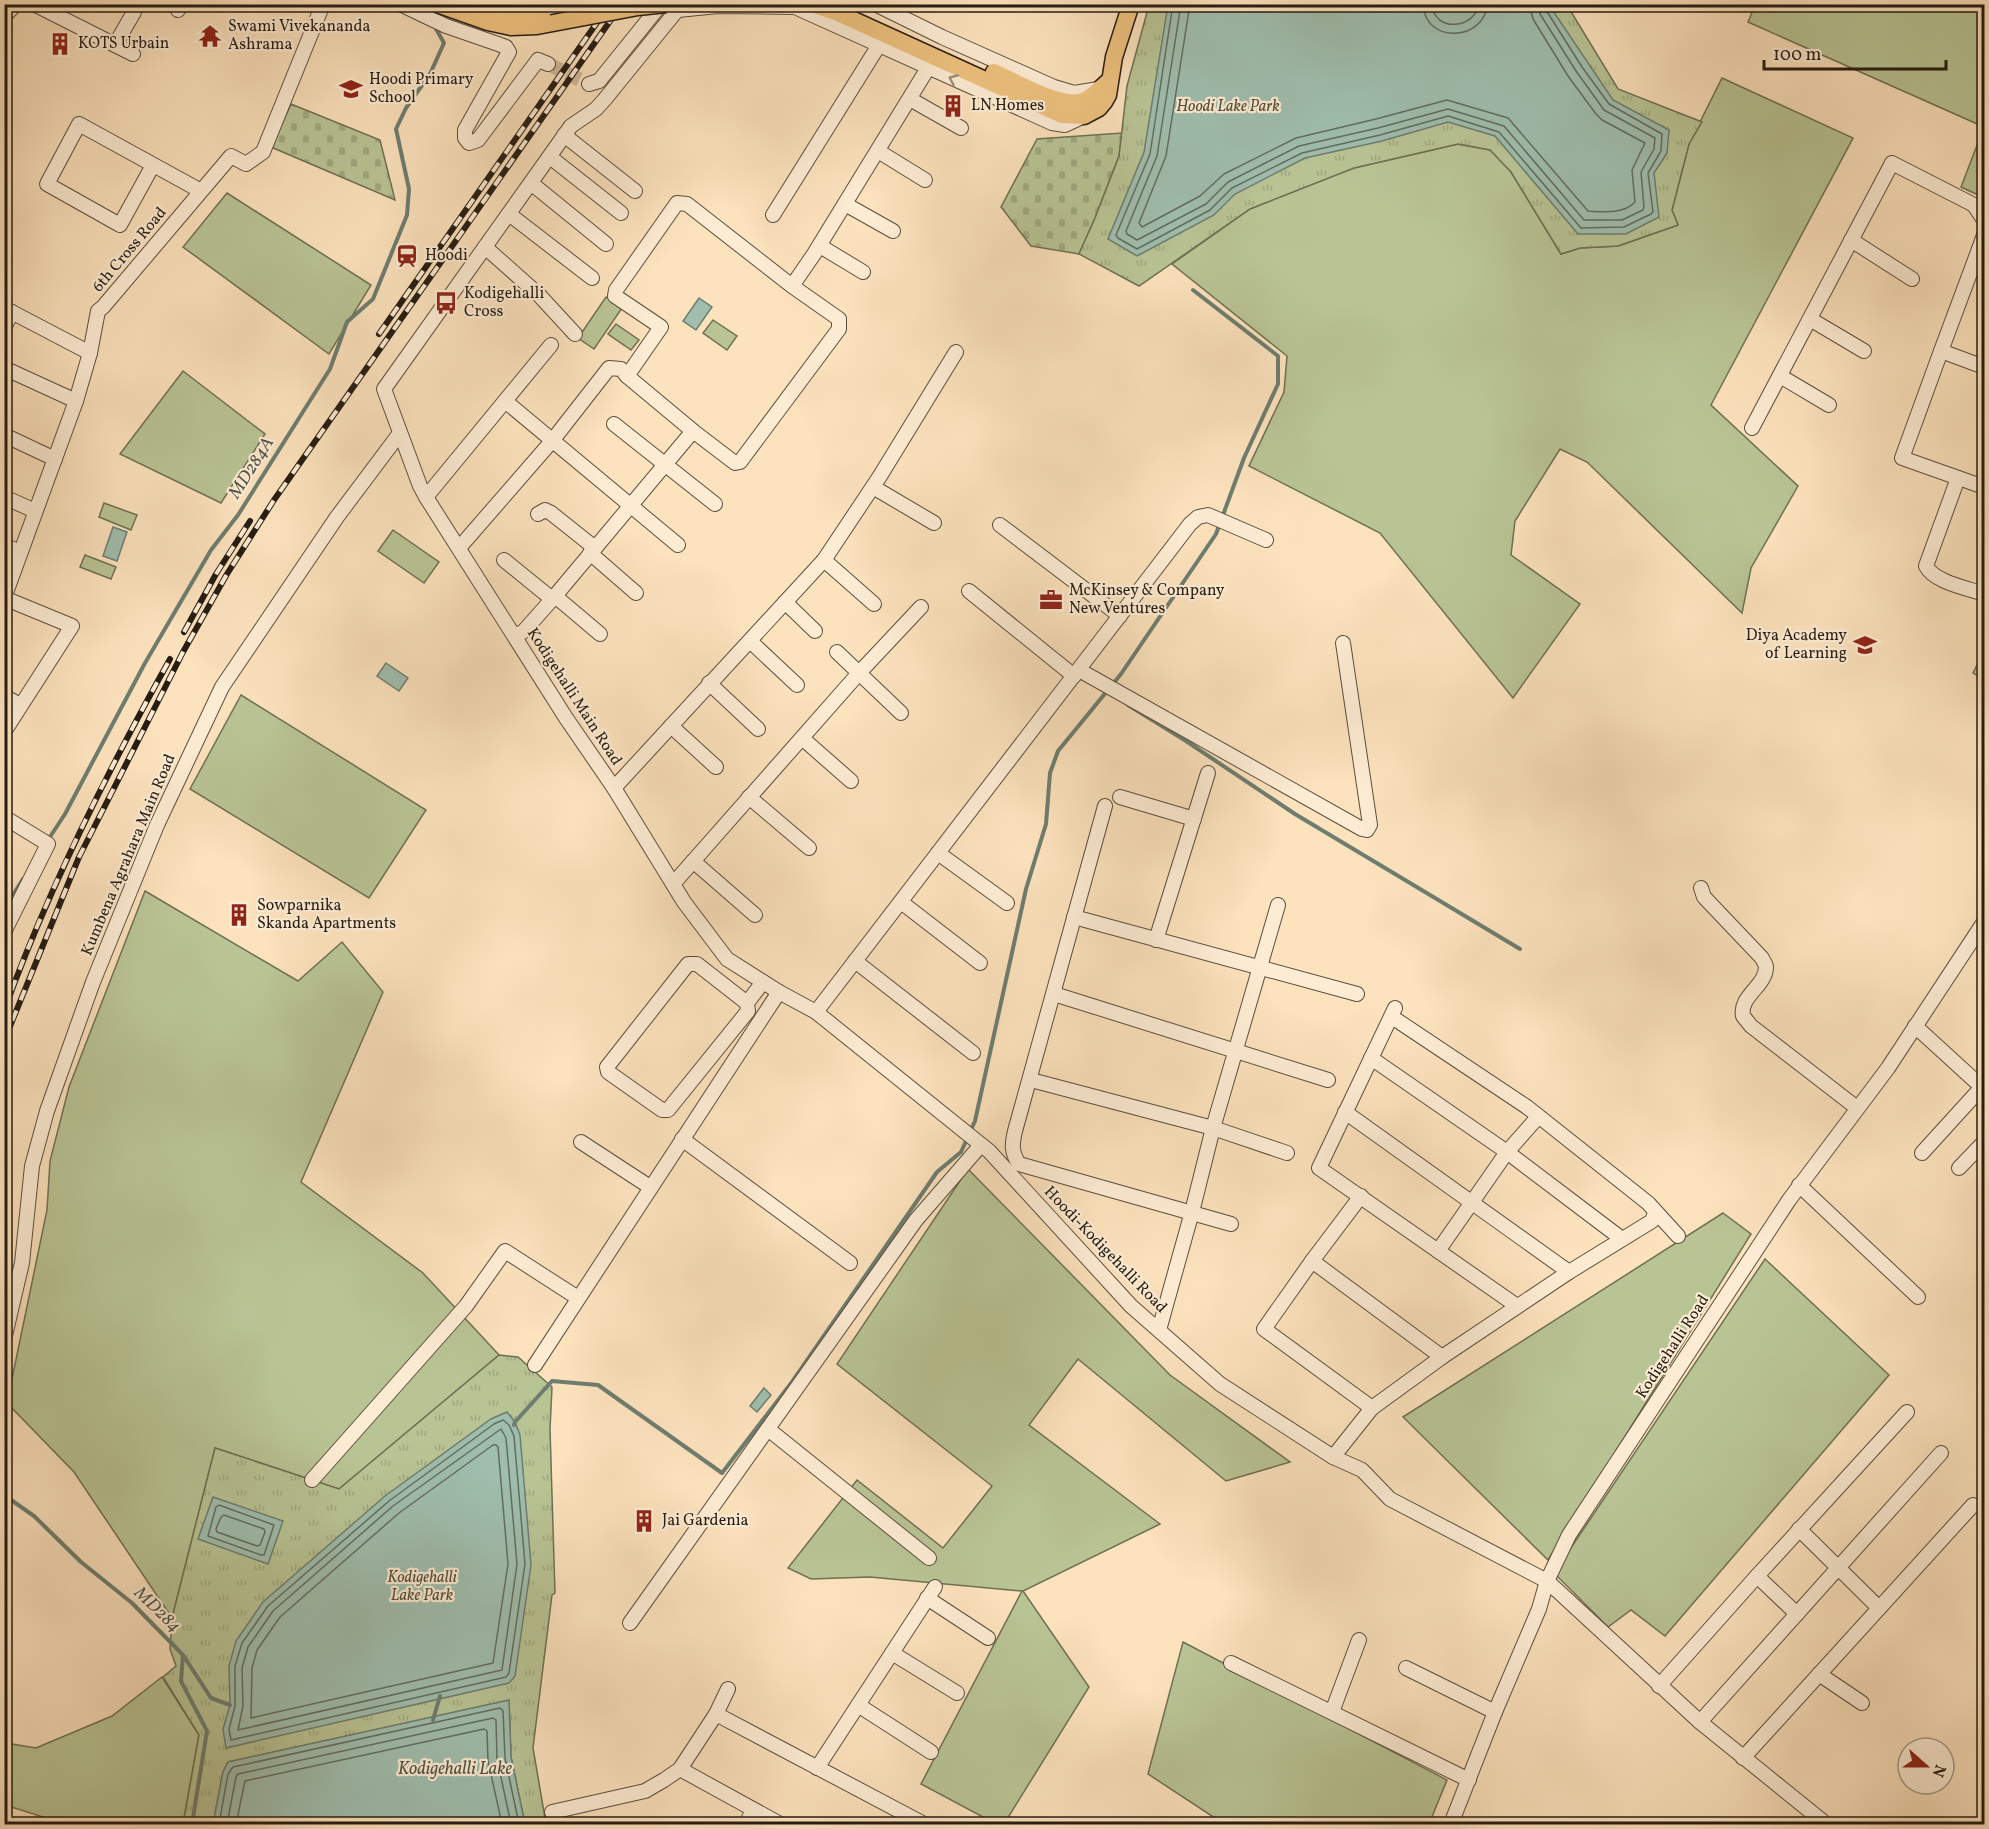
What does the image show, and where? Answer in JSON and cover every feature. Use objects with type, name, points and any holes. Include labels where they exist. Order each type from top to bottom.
[{"type":"main road","points":[[437,4],[488,22],[511,27],[537,26],[638,7],[672,6]]},
{"type":"main road","points":[[466,4],[501,14],[534,16],[602,4]]},
{"type":"main road","points":[[812,4],[838,13],[1062,115],[1084,116],[1099,108],[1108,94],[1102,88]]},
{"type":"main road","points":[[842,4],[1071,104],[1102,88],[1131,4]]},
{"type":"street","points":[[4,16],[16,4]]},
{"type":"street","points":[[34,4],[133,54]]},
{"type":"street","name":"6th Cross Road","points":[[5,598],[76,401],[90,353],[98,311],[104,307],[231,156],[246,164],[263,152],[323,4]]},
{"type":"street","points":[[400,4],[446,26],[506,47],[509,52],[465,130],[465,138],[469,143],[478,140],[538,60],[548,64]]},
{"type":"street","points":[[498,44],[502,4]]},
{"type":"street","points":[[875,4],[1054,87],[1074,93],[1102,88]]},
{"type":"street","points":[[575,334],[539,295],[485,247],[564,135],[571,126],[601,104],[672,6]]},
{"type":"street","points":[[589,84],[599,81],[672,6],[795,7],[1052,123],[1065,125],[1084,116]]},
{"type":"street","points":[[115,45],[134,12]]},
{"type":"street","points":[[773,215],[879,45]]},
{"type":"street","points":[[792,286],[820,246],[928,68]]},
{"type":"street","points":[[910,99],[961,128]]},
{"type":"street","points":[[153,165],[120,225],[47,184],[79,124],[201,191]]},
{"type":"street","points":[[564,135],[635,191]]},
{"type":"street","points":[[878,151],[925,180]]},
{"type":"street","points":[[550,157],[621,213]]},
{"type":"street","points":[[1752,428],[1892,163],[1974,205],[1984,220]]},
{"type":"street","points":[[531,183],[606,244]]},
{"type":"street","points":[[459,548],[552,441],[609,368],[621,369],[627,376],[693,431],[738,464],[839,329],[839,319],[792,286],[687,204],[676,203],[616,290],[615,296],[661,327],[627,376]]},
{"type":"street","points":[[845,204],[893,231]]},
{"type":"street","points":[[509,214],[592,278]]},
{"type":"street","points":[[1984,235],[1982,250],[1941,351],[1902,458],[1984,487]]},
{"type":"street","points":[[1851,240],[1912,279]]},
{"type":"street","points":[[820,246],[863,272]]},
{"type":"street","name":"Kodigehalli Main Road","points":[[485,247],[384,389],[420,486],[566,718],[614,788],[684,903],[728,959],[779,992]]},
{"type":"street","points":[[4,328],[8,310],[90,353]]},
{"type":"street","points":[[1810,319],[1864,351]]},
{"type":"street","points":[[426,496],[551,345]]},
{"type":"street","points":[[1941,351],[1984,367]]},
{"type":"street","points":[[614,788],[824,560],[873,487],[956,352]]},
{"type":"street","points":[[4,368],[76,401]]},
{"type":"street","points":[[1780,376],[1829,405]]},
{"type":"street","points":[[505,401],[678,545]]},
{"type":"street","points":[[614,424],[715,504]]},
{"type":"street","points":[[516,636],[524,631],[553,598],[693,431]]},
{"type":"street","name":"Kumbena Agrahara Main Road","points":[[4,1340],[22,1263],[32,1166],[47,1111],[93,982],[157,825],[222,687],[337,517],[400,433]]},
{"type":"street","points":[[4,435],[55,459]]},
{"type":"street","points":[[1958,478],[1926,566],[1929,573],[1937,578],[1984,594]]},
{"type":"street","points":[[873,487],[934,523]]},
{"type":"street","points":[[4,497],[35,511]]},
{"type":"street","points":[[538,514],[545,510],[551,513],[593,550],[636,593]]},
{"type":"street","points":[[816,1012],[1190,524],[1198,517],[1208,515],[1266,540]]},
{"type":"street","points":[[1000,525],[1120,616]]},
{"type":"street","points":[[4,545],[20,552]]},
{"type":"street","points":[[504,560],[600,634]]},
{"type":"street","points":[[824,560],[874,604]]},
{"type":"street","points":[[969,591],[1076,673],[1097,680],[1367,830],[1370,825],[1343,643]]},
{"type":"street","points":[[4,732],[72,626],[5,598]]},
{"type":"street","points":[[785,602],[815,631]]},
{"type":"street","points":[[673,884],[859,673],[921,607]]},
{"type":"street","points":[[750,640],[797,686]]},
{"type":"street","points":[[837,652],[901,712]]},
{"type":"street","points":[[710,682],[759,729]]},
{"type":"street","points":[[4,696],[20,705]]},
{"type":"street","points":[[671,726],[716,767]]},
{"type":"street","points":[[802,738],[851,781]]},
{"type":"street","points":[[1156,940],[1208,773]]},
{"type":"street","points":[[749,797],[809,848]]},
{"type":"street","points":[[1120,797],[1194,819]]},
{"type":"street","points":[[1105,806],[1012,1146],[1014,1157],[1019,1164],[1231,1224]]},
{"type":"street","points":[[4,817],[48,844],[4,932]]},
{"type":"street","points":[[938,853],[1007,903]]},
{"type":"street","points":[[693,861],[755,915]]},
{"type":"street","points":[[1701,888],[1704,897],[1762,958],[1766,968],[1763,977],[1744,1004],[1742,1011],[1746,1022],[1857,1108]]},
{"type":"street","points":[[900,902],[980,963]]},
{"type":"street","points":[[1159,1330],[1213,1128],[1278,905]]},
{"type":"street","points":[[1074,917],[1357,994]]},
{"type":"street","name":"Kodigehalli Road","points":[[1451,1824],[1539,1609],[1547,1581],[1569,1536],[1799,1185],[1888,1068],[1984,922]]},
{"type":"street","points":[[855,961],[973,1053]]},
{"type":"street","points":[[747,1003],[698,964],[688,964],[607,1067],[609,1072],[662,1110],[668,1110],[748,1011],[747,1003],[763,982]]},
{"type":"street","points":[[535,1365],[779,992]]},
{"type":"street","name":"Hoodi-Kodigehalli Road","points":[[779,992],[816,1012],[989,1151],[1131,1305],[1220,1384],[1333,1456],[1362,1470],[1390,1499],[1547,1581],[1700,1722],[1826,1824]]},
{"type":"street","points":[[1054,994],[1328,1080]]},
{"type":"street","points":[[1517,1306],[1319,1168],[1394,1012],[1538,1117],[1648,1203],[1678,1236]]},
{"type":"street","points":[[1915,1026],[1983,1088],[1922,1153]]},
{"type":"street","points":[[1371,1058],[1507,1152],[1622,1239]]},
{"type":"street","points":[[1031,1080],[1213,1128],[1287,1153]]},
{"type":"street","points":[[1345,1112],[1569,1272]]},
{"type":"street","points":[[1438,1251],[1507,1152],[1538,1117]]},
{"type":"street","points":[[630,1623],[973,1138]]},
{"type":"street","points":[[682,1139],[850,1263]]},
{"type":"street","points":[[580,1142],[650,1187]]},
{"type":"street","points":[[1959,1168],[1984,1142]]},
{"type":"street","points":[[1799,1185],[1918,1297]]},
{"type":"street","points":[[1361,1196],[1264,1329],[1372,1408]]},
{"type":"street","points":[[1333,1456],[1372,1408],[1517,1306],[1652,1221],[1655,1213]]},
{"type":"street","points":[[312,1480],[466,1306],[505,1251],[578,1298]]},
{"type":"street","points":[[1312,1261],[1442,1357]]},
{"type":"street","points":[[1659,1686],[1756,1576],[1907,1412]]},
{"type":"street","points":[[768,1430],[929,1558]]},
{"type":"street","points":[[1700,1722],[1941,1454]]},
{"type":"street","points":[[1743,1758],[1973,1505]]},
{"type":"street","points":[[1799,1529],[1879,1608]]},
{"type":"street","points":[[1756,1576],[1797,1614]]},
{"type":"street","points":[[817,1768],[931,1593],[988,1638]]},
{"type":"street","points":[[1332,1712],[1359,1640]]},
{"type":"street","points":[[892,1653],[957,1694]]},
{"type":"street","points":[[1232,1663],[1469,1780]]},
{"type":"street","points":[[1406,1668],[1495,1712]]},
{"type":"street","points":[[1819,1674],[1862,1703]]},
{"type":"street","points":[[552,1812],[645,1791],[680,1769],[716,1714],[728,1689]]},
{"type":"street","points":[[858,1705],[931,1752]]},
{"type":"street","points":[[716,1714],[924,1824]]},
{"type":"street","points":[[680,1769],[780,1824]]},
{"type":"street","points":[[746,1824],[753,1810]]},
{"type":"green space","name":"Hoodi Lake Park","points":[[1149,5],[1567,5],[1618,89],[1702,122],[1689,144],[1672,210],[1678,225],[1618,246],[1580,248],[1561,254],[1511,172],[1490,150],[1458,144],[1354,168],[1250,209],[1139,286],[1079,254],[1119,156],[1127,86]]},
{"type":"green space","points":[[1755,5],[1984,5],[1984,127],[1748,22]]},
{"type":"green space","points":[[1722,78],[1853,138],[1711,405],[1798,486],[1751,568],[1742,613],[1587,462],[1560,449],[1515,521],[1511,555],[1580,604],[1513,698],[1380,533],[1249,466],[1284,392],[1287,356],[1172,264],[1250,209],[1304,186],[1354,168],[1458,144],[1491,150],[1511,172],[1561,254],[1580,248],[1618,246],[1678,225],[1672,210],[1689,144]]},
{"type":"green space","points":[[291,104],[380,140],[395,200],[271,147]]},
{"type":"green space","points":[[1984,127],[1984,193],[1976,194],[1961,187]]},
{"type":"green space","points":[[1122,133],[1119,156],[1079,254],[1031,246],[1001,207],[1037,139]]},
{"type":"green space","points":[[227,193],[371,285],[329,354],[183,247]]},
{"type":"green space","points":[[606,297],[622,308],[594,349],[578,338]]},
{"type":"green space","points":[[713,320],[737,336],[727,350],[703,333]]},
{"type":"green space","points":[[616,324],[639,340],[631,350],[608,334]]},
{"type":"green space","points":[[183,371],[265,434],[221,503],[120,454]]},
{"type":"green space","points":[[104,503],[137,515],[131,530],[99,517]]},
{"type":"green space","points":[[393,530],[439,562],[424,583],[378,551]]},
{"type":"green space","points":[[85,555],[116,567],[111,579],[80,567]]},
{"type":"green space","points":[[1984,651],[1984,680],[1973,673]]},
{"type":"green space","points":[[241,695],[426,810],[369,898],[190,789]]},
{"type":"green space","points":[[145,891],[298,981],[342,942],[383,992],[301,1182],[423,1273],[499,1355],[339,1489],[215,1448],[172,1618],[74,1472],[7,1403],[47,1210],[50,1161],[69,1087]]},
{"type":"green space","points":[[968,1169],[1170,1375],[1290,1462],[1226,1481],[1078,1359],[1029,1425],[1160,1524],[1023,1591],[1089,1687],[1004,1824],[996,1824],[921,1784],[1022,1591],[870,1577],[811,1579],[788,1568],[857,1480],[943,1548],[992,1486],[837,1364]]},
{"type":"green space","points":[[1723,1213],[1751,1234],[1548,1560],[1403,1417]]},
{"type":"green space","points":[[1765,1259],[1889,1375],[1665,1636],[1631,1610],[1608,1627],[1554,1573]]},
{"type":"green space","name":"Kodigehalli Lake Park","points":[[499,1355],[518,1357],[552,1387],[550,1429],[555,1593],[552,1595],[533,1748],[546,1824],[525,1824],[511,1757],[509,1701],[228,1762],[223,1772],[213,1824],[183,1824],[199,1735],[163,1677],[176,1666],[170,1649],[172,1618],[215,1448],[339,1489]]},
{"type":"green space","points":[[1183,1642],[1447,1780],[1429,1824],[1224,1824],[1148,1774]]},
{"type":"green space","points":[[162,1677],[199,1735],[183,1824],[65,1824],[5,1805],[5,1743],[36,1748],[112,1716]]},
{"type":"water","name":"Hoodi Lake Park","points":[[1444,4],[1449,11],[1474,5],[1549,5],[1613,100],[1669,130],[1667,153],[1654,173],[1659,217],[1626,234],[1578,234],[1495,136],[1448,122],[1382,141],[1305,158],[1235,194],[1214,215],[1137,256],[1108,239],[1144,152],[1168,5]]},
{"type":"water","points":[[699,298],[712,307],[696,330],[683,321]]},
{"type":"water","points":[[113,527],[127,532],[117,561],[103,556]]},
{"type":"water","points":[[386,663],[408,678],[399,691],[377,676]]},
{"type":"water","points":[[764,1388],[771,1395],[757,1412],[750,1406]]},
{"type":"water","name":"Kodigehalli Lake","points":[[507,1412],[515,1422],[520,1435],[531,1565],[515,1676],[509,1683],[226,1748],[223,1729],[230,1705],[229,1666],[236,1641],[263,1602],[385,1496],[491,1419]]},
{"type":"water","points":[[213,1497],[283,1521],[268,1564],[198,1539]]},
{"type":"water","name":"Kodigehalli Lake","points":[[509,1700],[511,1757],[525,1824],[213,1824],[223,1772],[228,1762]]},
{"type":"waterway","name":"MD284A","points":[[48,840],[65,814],[145,663],[211,550],[238,515],[330,369],[347,322],[373,299],[407,215],[409,189],[396,129],[406,108],[430,74],[444,43],[435,27]]},
{"type":"waterway","points":[[970,1132],[975,1121],[1026,889],[1046,824],[1050,773],[1058,751],[1121,674],[1216,534],[1244,458],[1278,384],[1278,356],[1193,290]]},
{"type":"waterway","points":[[1128,705],[1295,814],[1520,949]]},
{"type":"waterway","name":"MD284A","points":[[4,909],[23,879]]},
{"type":"waterway","points":[[514,1425],[552,1381],[598,1385],[722,1473],[792,1382],[937,1172],[961,1152],[967,1139]]},
{"type":"waterway","name":"MD284","points":[[4,1495],[34,1516],[81,1562],[132,1603],[183,1655],[181,1681],[207,1731],[192,1824]]},
{"type":"waterway","points":[[183,1655],[211,1698],[230,1705]]},
{"type":"waterway","points":[[433,1720],[440,1696]]},
{"type":"tunnel","points":[[548,64],[589,84]]},
{"type":"railway","points":[[379,334],[610,4]]},
{"type":"railway","points":[[4,1041],[79,857],[183,652],[227,574],[274,500],[622,4]]},
{"type":"railway","points":[[184,632],[216,574],[250,521]]},
{"type":"railway","points":[[4,1011],[59,876],[170,659]]},
{"type":"place","name":"Swami Vivekananda Ashrama","points":[[210,36]]},
{"type":"place","name":"KOTS Urbain","points":[[60,44]]},
{"type":"place","name":"Hoodi Primary School","points":[[351,89]]},
{"type":"place","name":"LN Homes","points":[[953,106]]},
{"type":"place","name":"Hoodi","points":[[407,256]]},
{"type":"place","name":"Kodigehalli Cross","points":[[446,303]]},
{"type":"place","name":"McKinsey & Company New Ventures","points":[[1051,600]]},
{"type":"place","name":"Diya Academy of Learning","points":[[1865,645]]},
{"type":"place","name":"Sowparnika Skanda Apartments","points":[[239,915]]},
{"type":"place","name":"Jai Gardenia","points":[[644,1521]]}]
